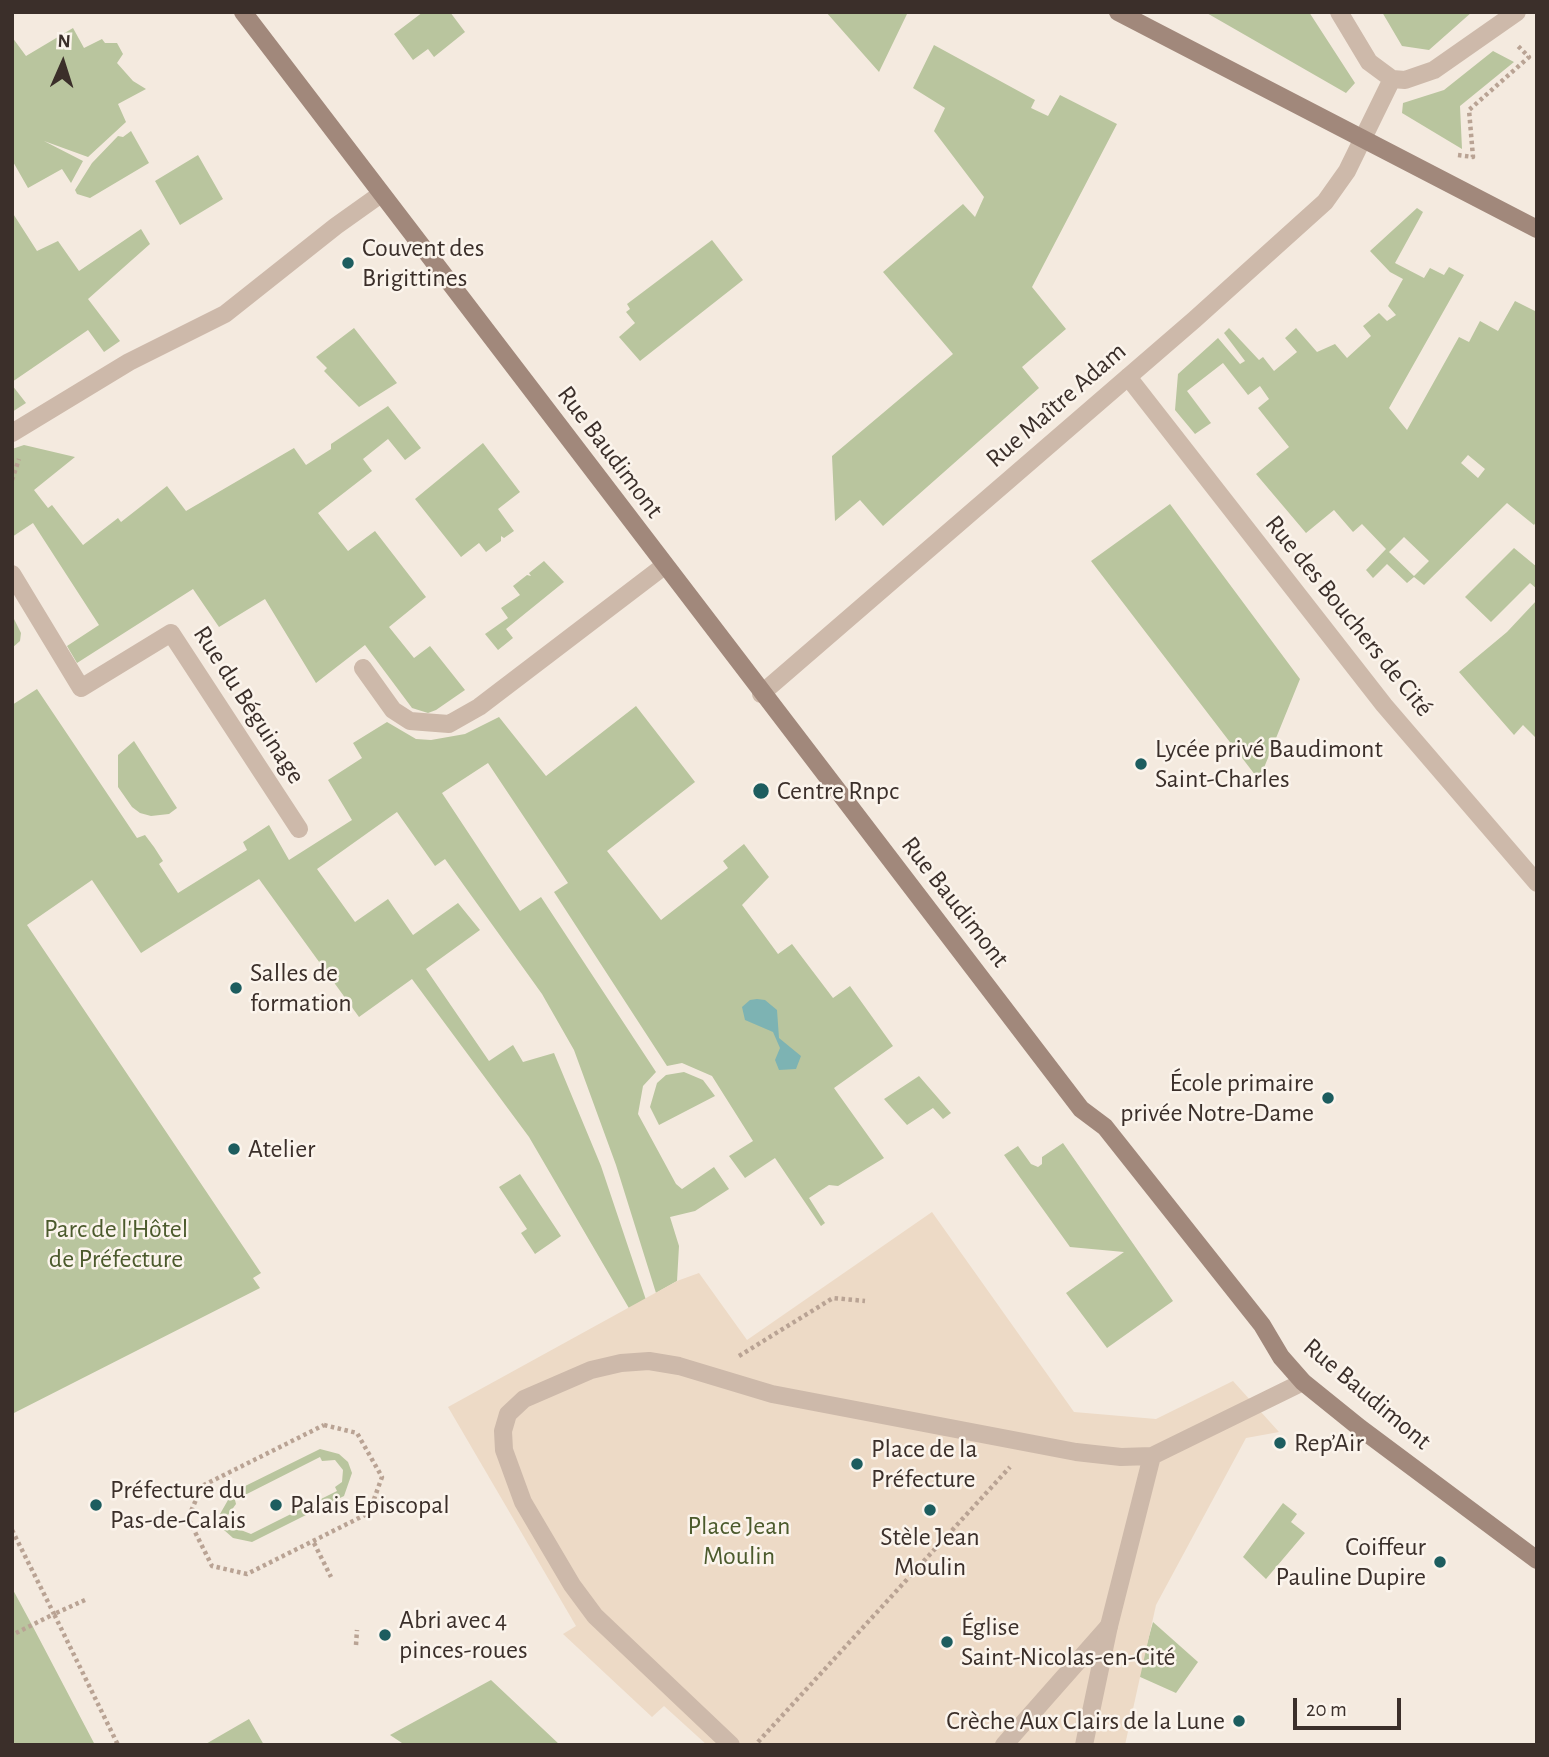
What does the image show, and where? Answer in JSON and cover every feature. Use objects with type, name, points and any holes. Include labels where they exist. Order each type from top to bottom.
[{"type":"street","name":"Rue Baudimont","points":[[243,12],[761,694],[1081,1109],[1105,1127],[1303,1382],[1537,1560]]},
{"type":"street","points":[[1118,12],[1537,229]]},
{"type":"street","points":[[1339,12],[1369,62],[1392,79],[1420,78],[1517,12]]},
{"type":"street","name":"Rue Maître Adam","points":[[761,694],[1128,377],[1325,202],[1347,171],[1392,79]]},
{"type":"street","points":[[12,433],[129,362],[225,314],[381,194]]},
{"type":"street","name":"Rue des Bouchers de Cité","points":[[1128,377],[1384,705],[1537,883]]},
{"type":"street","points":[[363,668],[393,710],[410,721],[449,724],[479,707],[664,566]]},
{"type":"street","name":"Rue du Béguinage","points":[[12,574],[81,688],[172,633],[299,830]]},
{"type":"street","points":[[731,1745],[586,1605],[523,1502],[508,1464],[502,1436],[508,1413],[514,1406],[560,1381],[591,1370],[621,1363],[649,1361],[680,1366],[772,1394],[1026,1443],[1121,1457],[1152,1456],[1303,1382]]},
{"type":"street","points":[[1084,1745],[1109,1626],[1152,1456]]},
{"type":"street","points":[[1004,1745],[1109,1626]]},
{"type":"path","points":[[1450,151],[1461,157],[1473,157],[1469,110],[1528,57],[1498,25]]},
{"type":"path","points":[[711,1376],[768,1335],[833,1298],[865,1301]]},
{"type":"path","points":[[324,1425],[356,1433],[382,1477],[369,1513],[313,1543],[247,1574],[212,1566],[187,1518],[202,1486],[324,1425]]},
{"type":"path","points":[[755,1745],[1016,1461],[1026,1443]]},
{"type":"path","points":[[12,1531],[118,1745]]},
{"type":"path","points":[[313,1543],[331,1577]]},
{"type":"path","points":[[12,1635],[85,1600]]},
{"type":"path","points":[[356,1645],[357,1630]]},
{"type":"green space","points":[[423,12],[450,12],[465,32],[434,57],[428,49],[413,60],[394,34]]},
{"type":"green space","points":[[826,12],[903,12],[907,14],[879,72]]},
{"type":"green space","points":[[1205,12],[1309,12],[1355,83],[1346,93]]},
{"type":"green space","points":[[1382,12],[1472,12],[1429,50],[1402,46]]},
{"type":"green space","points":[[73,28],[84,48],[102,39],[105,43],[117,43],[123,54],[117,63],[133,81],[146,89],[118,104],[126,122],[88,157],[44,141],[83,161],[71,183],[62,169],[28,188],[12,160],[12,37],[26,56]]},
{"type":"green space","points":[[934,45],[1035,100],[1031,108],[1048,116],[1060,95],[1117,124],[1032,287],[1066,329],[1022,367],[1039,388],[883,526],[860,500],[835,521],[832,456],[953,354],[883,272],[963,204],[975,217],[984,197],[934,131],[945,108],[913,88]]},
{"type":"green space","points":[[1493,51],[1514,62],[1460,106],[1462,149],[1402,113],[1403,103],[1444,90]]},
{"type":"green space","points":[[131,131],[149,163],[90,198],[77,194],[75,190],[92,163],[118,136],[123,137]]},
{"type":"green space","points":[[198,155],[223,199],[180,225],[155,181]]},
{"type":"green space","points":[[1417,208],[1423,212],[1395,263],[1424,278],[1430,268],[1444,275],[1449,267],[1464,275],[1389,408],[1407,430],[1459,337],[1469,342],[1480,321],[1498,331],[1515,301],[1537,312],[1537,520],[1534,525],[1507,503],[1424,585],[1414,577],[1407,583],[1387,564],[1373,578],[1366,570],[1386,549],[1362,524],[1353,532],[1334,510],[1306,533],[1256,474],[1289,447],[1258,408],[1269,399],[1260,386],[1248,395],[1223,363],[1187,391],[1211,423],[1195,434],[1175,410],[1178,374],[1218,338],[1240,364],[1245,361],[1224,333],[1229,328],[1259,360],[1263,357],[1274,371],[1297,352],[1285,338],[1296,328],[1317,352],[1335,344],[1347,358],[1371,336],[1363,326],[1379,313],[1387,321],[1396,315],[1388,306],[1403,279],[1390,272],[1370,251]],"holes":[[[1468,455],[1485,469],[1478,478],[1461,463]],[[1404,537],[1429,561],[1414,576],[1389,552]]]},
{"type":"green space","points":[[12,212],[37,251],[58,241],[79,271],[141,229],[150,244],[88,299],[120,341],[104,352],[88,330],[12,382]]},
{"type":"green space","points":[[712,240],[743,280],[640,361],[619,337],[635,323],[626,312],[630,309],[627,304]]},
{"type":"green space","points":[[354,328],[397,383],[359,407],[324,371],[327,368],[316,357]]},
{"type":"green space","points":[[12,385],[26,403],[12,412]]},
{"type":"green space","points":[[388,406],[421,448],[405,460],[388,439],[363,459],[372,471],[318,513],[348,551],[375,531],[426,597],[389,627],[414,658],[430,646],[465,690],[428,713],[412,708],[365,645],[316,683],[265,599],[219,627],[193,589],[77,663],[67,646],[99,625],[33,523],[12,537],[12,449],[24,445],[75,457],[34,490],[48,508],[52,505],[83,545],[118,518],[121,522],[167,486],[186,511],[294,448],[306,465],[331,449],[331,444]]},
{"type":"green space","points":[[483,443],[520,492],[498,509],[514,531],[504,538],[501,536],[501,541],[486,552],[479,543],[461,557],[415,499]]},
{"type":"green space","points":[[1170,504],[1300,679],[1259,780],[1091,561]]},
{"type":"green space","points":[[1514,548],[1537,567],[1537,589],[1530,583],[1491,622],[1465,597]]},
{"type":"green space","points":[[544,561],[564,582],[506,629],[513,638],[498,650],[485,634],[508,618],[501,608],[520,595],[513,586],[527,575],[531,576],[529,573]]},
{"type":"green space","points":[[1537,600],[1535,737],[1523,725],[1514,735],[1459,672],[1507,632]]},
{"type":"green space","points":[[12,615],[21,633],[20,641],[12,648]]},
{"type":"green space","name":"Parc de l'Hôtel de Préfecture","points":[[37,689],[137,838],[145,835],[154,847],[163,861],[159,864],[178,893],[247,850],[243,842],[269,825],[289,860],[352,820],[328,780],[362,758],[353,743],[387,722],[416,739],[431,740],[465,734],[499,717],[546,776],[636,706],[695,782],[607,851],[661,920],[728,868],[723,861],[744,844],[769,877],[742,905],[778,954],[792,944],[833,998],[850,986],[893,1046],[834,1088],[884,1158],[838,1186],[829,1185],[809,1198],[825,1223],[821,1226],[775,1158],[745,1178],[729,1156],[753,1141],[712,1076],[682,1063],[667,1066],[554,892],[568,883],[488,763],[442,793],[520,911],[541,897],[656,1072],[643,1086],[638,1114],[676,1184],[682,1189],[714,1167],[729,1189],[695,1211],[670,1217],[679,1246],[677,1281],[656,1293],[616,1165],[574,1050],[542,994],[445,859],[435,866],[397,812],[317,869],[355,922],[388,899],[413,935],[458,903],[480,930],[426,969],[489,1061],[513,1045],[523,1062],[554,1053],[601,1166],[646,1300],[630,1310],[529,1137],[412,979],[359,1017],[259,879],[141,953],[92,880],[27,925],[261,1273],[253,1278],[260,1288],[12,1414],[12,705]]},
{"type":"green space","points":[[134,741],[177,808],[169,814],[151,816],[140,813],[132,807],[118,787],[118,755]]},
{"type":"green space","points":[[684,1072],[703,1080],[715,1096],[659,1125],[650,1107],[657,1083],[666,1075]]},
{"type":"green space","points":[[919,1076],[951,1113],[943,1119],[933,1108],[907,1125],[884,1099]]},
{"type":"green space","points":[[1063,1143],[1173,1301],[1107,1348],[1066,1293],[1124,1252],[1070,1247],[1004,1155],[1018,1146],[1031,1164],[1038,1167],[1042,1164],[1042,1157]]},
{"type":"green space","points":[[520,1174],[561,1236],[535,1254],[521,1233],[527,1229],[499,1187]]},
{"type":"green space","points":[[320,1449],[339,1454],[348,1462],[352,1473],[344,1496],[252,1542],[233,1538],[224,1530],[220,1514],[228,1500],[227,1495]],"holes":[[[320,1457],[322,1461],[335,1460],[343,1470],[342,1482],[335,1487],[337,1491],[251,1534],[233,1527],[228,1515],[236,1504],[235,1500]]]},
{"type":"green space","points":[[1283,1503],[1297,1514],[1291,1522],[1305,1533],[1266,1579],[1243,1557]]},
{"type":"green space","points":[[12,1588],[32,1625],[95,1745],[12,1745]]},
{"type":"green space","points":[[1153,1622],[1198,1662],[1176,1693],[1138,1676]]},
{"type":"green space","points":[[491,1680],[560,1745],[405,1745],[390,1735]]},
{"type":"green space","points":[[249,1719],[264,1745],[204,1745]]},
{"type":"shaded area","name":"Place de la Préfecture","points":[[932,1212],[1074,1412],[1156,1419],[1233,1381],[1279,1432],[1246,1438],[1156,1605],[1125,1745],[707,1745],[664,1706],[652,1717],[563,1634],[576,1626],[448,1407],[677,1281],[699,1273],[747,1340]]},
{"type":"water","points":[[750,1000],[765,1000],[777,1010],[779,1038],[801,1056],[796,1069],[779,1070],[775,1060],[780,1048],[773,1032],[745,1020],[742,1007]]},
{"type":"place","name":"Couvent des Brigittines","points":[[348,263]]},
{"type":"place","name":"Lycée privé Baudimont Saint-Charles","points":[[1141,764]]},
{"type":"place","name":"Centre Rnpc","points":[[761,791]]},
{"type":"place","name":"Salles de formation","points":[[236,988]]},
{"type":"place","name":"École primaire privée Notre-Dame","points":[[1328,1098]]},
{"type":"place","name":"Atelier","points":[[234,1149]]},
{"type":"place","name":"Rep’Air","points":[[1280,1443]]},
{"type":"place","name":"Place de la Préfecture","points":[[857,1464]]},
{"type":"place","name":"Préfecture du Pas-de-Calais","points":[[96,1505]]},
{"type":"place","name":"Palais Episcopal","points":[[276,1505]]},
{"type":"place","name":"Stèle Jean Moulin","points":[[930,1510]]},
{"type":"place","name":"Coiffeur Pauline Dupire","points":[[1440,1562]]},
{"type":"place","name":"Abri avec 4 pinces-roues","points":[[385,1635]]},
{"type":"place","name":"Église Saint-Nicolas-en-Cité","points":[[947,1642]]},
{"type":"place","name":"Crèche Aux Clairs de la Lune","points":[[1239,1721]]},
{"type":"park label","name":"Place Jean Moulin","points":[[739,1541]]}]
